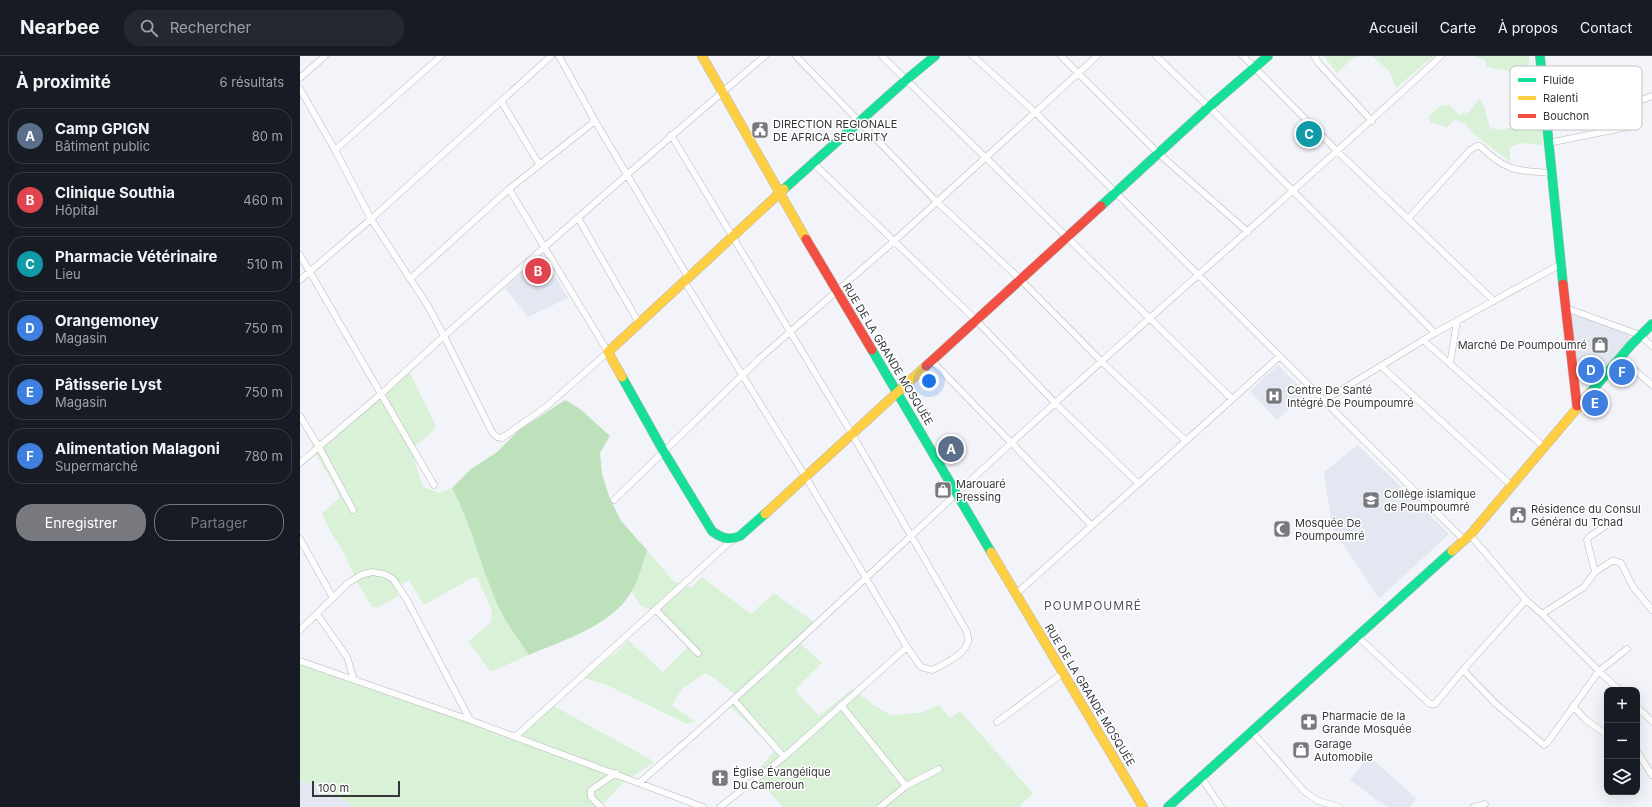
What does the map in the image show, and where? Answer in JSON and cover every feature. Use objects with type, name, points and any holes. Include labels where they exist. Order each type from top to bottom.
[{"type":"street","points":[[300,78],[325,56]]},
{"type":"street","points":[[335,150],[441,56]]},
{"type":"street","points":[[300,280],[371,219],[551,56]]},
{"type":"street","points":[[559,56],[686,279],[907,647],[921,667],[932,670],[950,661],[963,650],[968,641],[967,632],[852,434],[671,135]]},
{"type":"street","name":"RUE DE LA GRANDE MOSQUÉE","points":[[702,56],[779,194],[1143,807]]},
{"type":"street","points":[[300,463],[382,393],[627,173],[765,56]]},
{"type":"street","points":[[796,56],[936,201],[1020,279],[1102,362],[1185,440]]},
{"type":"street","points":[[882,56],[1231,398]]},
{"type":"street","points":[[300,89],[335,150],[371,219],[428,306],[492,432],[497,437],[502,438],[548,406],[732,236],[906,80],[935,56]]},
{"type":"street","points":[[973,56],[1035,112],[1280,356],[1467,537],[1526,600],[1616,687]]},
{"type":"street","points":[[1061,56],[1158,153],[1248,232]]},
{"type":"street","points":[[614,500],[743,375],[893,242],[936,201],[1097,56]]},
{"type":"street","points":[[1156,56],[1435,333]]},
{"type":"street","points":[[1243,56],[1338,152],[1494,301]]},
{"type":"street","points":[[515,736],[732,540],[740,536],[1158,153],[1268,56]]},
{"type":"street","points":[[1314,56],[1320,65],[1372,121]]},
{"type":"street","points":[[640,782],[734,700],[1012,442],[1338,152],[1442,56]]},
{"type":"street","points":[[1540,56],[1541,66]]},
{"type":"street","points":[[1642,100],[1652,96]]},
{"type":"street","points":[[501,101],[539,164]]},
{"type":"street","points":[[410,279],[509,188],[595,121]]},
{"type":"street","points":[[1547,130],[1577,406]]},
{"type":"street","points":[[1548,143],[1613,130]]},
{"type":"street","points":[[1408,219],[1470,150],[1477,146],[1480,146],[1501,164],[1518,171],[1551,173]]},
{"type":"street","points":[[813,163],[893,242],[976,320],[1056,404],[1138,483]]},
{"type":"street","points":[[509,188],[608,352],[664,452],[712,531],[722,539],[732,540]]},
{"type":"street","points":[[578,218],[639,323]]},
{"type":"street","points":[[300,255],[382,393],[434,485]]},
{"type":"street","points":[[1325,400],[1435,333],[1561,264]]},
{"type":"street","points":[[1566,308],[1640,335],[1652,346]]},
{"type":"street","points":[[1450,364],[1457,321]]},
{"type":"street","points":[[1168,807],[1467,537],[1512,486],[1577,406],[1640,335],[1652,324]]},
{"type":"street","points":[[1423,340],[1544,447]]},
{"type":"street","points":[[1016,594],[1231,398],[1280,356]]},
{"type":"street","points":[[1620,358],[1652,385]]},
{"type":"street","points":[[932,361],[1091,525]]},
{"type":"street","points":[[1381,366],[1512,486]]},
{"type":"street","points":[[300,416],[320,447],[353,510]]},
{"type":"street","points":[[1595,572],[1587,540],[1607,525]]},
{"type":"street","points":[[300,539],[333,598]]},
{"type":"street","points":[[1542,614],[1584,587],[1595,572],[1612,561],[1621,563],[1633,587],[1652,610]]},
{"type":"street","points":[[300,630],[348,583],[361,575],[372,572],[384,574],[393,579],[407,600],[470,720]]},
{"type":"street","points":[[1357,636],[1430,704],[1435,704],[1463,670],[1526,600]]},
{"type":"street","points":[[656,610],[698,653]]},
{"type":"street","points":[[317,614],[347,657],[354,680]]},
{"type":"street","points":[[720,807],[784,757],[907,647]]},
{"type":"street","points":[[1463,670],[1496,704],[1544,745],[1599,671],[1627,649]]},
{"type":"street","points":[[300,661],[515,736],[703,807]]},
{"type":"street","points":[[997,722],[1063,673]]},
{"type":"street","points":[[734,700],[784,757]]},
{"type":"street","points":[[841,705],[906,786]]},
{"type":"street","points":[[1573,706],[1586,720],[1604,733]]},
{"type":"street","points":[[1640,710],[1652,721]]},
{"type":"street","points":[[1252,732],[1304,792],[1318,801],[1339,807]]},
{"type":"street","points":[[1640,757],[1652,775]]},
{"type":"street","points":[[880,807],[906,786],[939,769]]},
{"type":"street","points":[[601,807],[591,797],[591,790],[616,773]]},
{"type":"street","points":[[1201,777],[1221,807]]},
{"type":"street","points":[[1474,807],[1485,804]]},
{"type":"shaded area","points":[[542,254],[568,298],[528,317],[505,288]]},
{"type":"shaded area","name":"Marché De Poumpoumré","points":[[1571,312],[1629,333],[1630,340],[1593,382],[1584,381],[1578,377]]},
{"type":"shaded area","points":[[1278,365],[1307,394],[1277,420],[1250,391]]},
{"type":"shaded area","name":"Collège islamique de Poumpoumré","points":[[1358,445],[1449,534],[1379,599],[1332,527],[1324,472]]},
{"type":"shaded area","points":[[1369,756],[1416,798],[1410,807],[1389,807],[1379,802],[1350,780]]},
{"type":"shaded area","points":[[300,781],[310,783],[347,802],[352,807],[300,807]]},
{"type":"green space","points":[[1324,56],[1362,56],[1353,58],[1337,73]]},
{"type":"green space","points":[[1372,56],[1434,56],[1396,88],[1389,71]]},
{"type":"green space","points":[[1475,56],[1529,56],[1529,66],[1510,66],[1510,72],[1487,67],[1486,61]]},
{"type":"green space","points":[[1479,99],[1484,106],[1490,128],[1501,130],[1510,128],[1510,130],[1543,130],[1542,145],[1522,143],[1510,147],[1510,162],[1474,134],[1465,124],[1456,120],[1447,127],[1430,122],[1429,116],[1440,106],[1450,105],[1459,115],[1469,112]]},
{"type":"green space","points":[[408,369],[436,426],[428,436],[411,449],[423,487],[440,493],[452,488],[461,504],[481,562],[505,618],[529,655],[490,672],[468,642],[491,622],[492,611],[477,577],[472,578],[424,605],[409,580],[396,588],[398,596],[379,607],[372,607],[357,582],[344,553],[330,531],[322,513],[340,498],[336,488],[311,446],[331,433]]},
{"type":"green space","points":[[565,400],[580,409],[610,436],[600,453],[602,474],[610,499],[621,521],[647,550],[635,585],[627,599],[616,611],[589,629],[529,655],[508,624],[497,603],[460,504],[452,488],[471,469],[497,452],[519,430]]},
{"type":"green space","points":[[647,550],[673,581],[691,588],[702,577],[751,614],[774,593],[818,625],[800,643],[822,663],[795,690],[819,716],[853,688],[872,704],[891,715],[919,713],[939,705],[950,718],[960,711],[1033,793],[1019,807],[783,807],[754,775],[775,750],[730,706],[738,697],[714,678],[705,673],[683,688],[672,705],[695,721],[687,724],[607,685],[584,678],[628,640],[663,672],[690,645],[652,610],[641,606],[631,591]]},
{"type":"green space","points":[[300,660],[462,718],[516,734],[552,705],[655,762],[626,780],[600,807],[352,807],[347,802],[310,783],[300,781]]},
{"type":"traffic: fast","points":[[784,189],[935,56]]},
{"type":"traffic: fast","points":[[1101,206],[1209,107],[1268,56]]},
{"type":"traffic: fast","points":[[1540,56],[1541,66]]},
{"type":"traffic: fast","points":[[1547,130],[1563,284]]},
{"type":"traffic: fast","points":[[1590,393],[1631,345],[1652,324]]},
{"type":"traffic: fast","points":[[872,350],[991,552]]},
{"type":"traffic: fast","points":[[622,377],[664,452],[712,531],[725,538],[736,538],[765,514]]},
{"type":"traffic: fast","points":[[1168,807],[1452,551]]},
{"type":"traffic: slow","points":[[702,56],[806,239]]},
{"type":"traffic: slow","points":[[622,377],[608,352],[784,189]]},
{"type":"traffic: slow","points":[[765,514],[926,366]]},
{"type":"traffic: slow","points":[[1452,551],[1470,535],[1590,393]]},
{"type":"traffic: slow","points":[[991,552],[1143,807]]},
{"type":"traffic: jam","points":[[926,366],[1101,206]]},
{"type":"traffic: jam","points":[[806,239],[872,350]]},
{"type":"traffic: jam","points":[[1563,284],[1577,406]]},
{"type":"place","name":"DIRECTION REGIONALE DE AFRICA SECURITY","points":[[760,130]]},
{"type":"place","name":"Pharmacie Vétérinaire","points":[[1309,134]]},
{"type":"place","name":"Clinique Southia","points":[[538,271]]},
{"type":"place","name":"Marché De Poumpoumré","points":[[1600,345]]},
{"type":"place","name":"Orangemoney","points":[[1591,370]]},
{"type":"place","name":"Alimentation Malagoni","points":[[1622,372]]},
{"type":"place","name":"Centre De Santé Intégré De Poumpoumré","points":[[1274,396]]},
{"type":"place","name":"Pâtisserie Lyst","points":[[1595,403]]},
{"type":"place","name":"Camp GPIGN","points":[[951,449]]},
{"type":"place","name":"Marouaré Pressing","points":[[943,490]]},
{"type":"place","name":"Collège islamique de Poumpoumré","points":[[1371,500]]},
{"type":"place","name":"Résidence du Consul Général du Tchad","points":[[1518,515]]},
{"type":"place","name":"Mosquée De Poumpoumré","points":[[1282,529]]},
{"type":"place","name":"Pharmacie de la Grande Mosquée","points":[[1309,722]]},
{"type":"place","name":"Garage Automobile","points":[[1301,750]]},
{"type":"place","name":"Église Évangélique Du Cameroun","points":[[720,778]]},
{"type":"district","name":"POUMPOUMRÉ","points":[[1093,605]]}]
